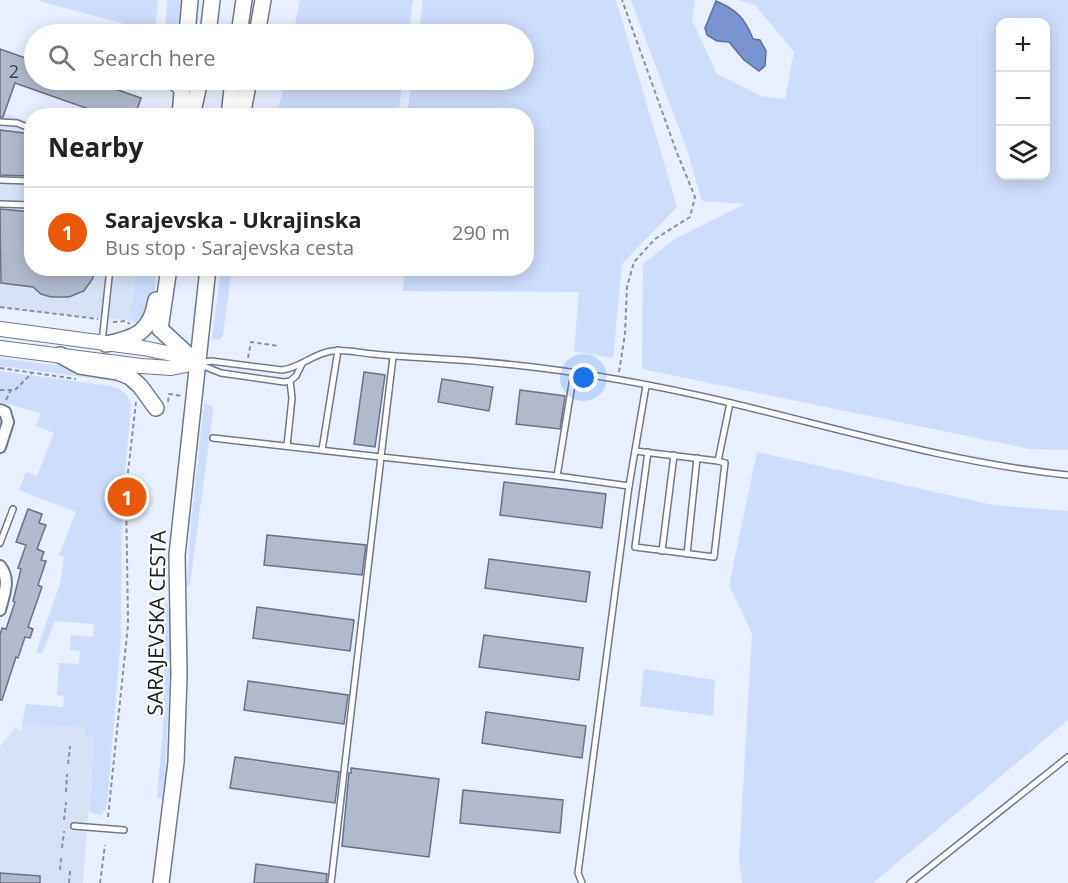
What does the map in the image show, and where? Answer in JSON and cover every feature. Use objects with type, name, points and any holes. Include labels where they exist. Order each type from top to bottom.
[{"type":"main road","points":[[188,24],[190,0]]},
{"type":"main road","points":[[209,24],[212,0]]},
{"type":"main road","points":[[240,24],[244,0]]},
{"type":"main road","points":[[259,24],[264,0]]},
{"type":"main road","points":[[181,108],[182,90]]},
{"type":"main road","points":[[194,108],[198,90]]},
{"type":"main road","points":[[230,108],[232,90]]},
{"type":"main road","points":[[244,108],[247,90]]},
{"type":"main road","points":[[104,344],[129,338],[147,326],[155,309],[159,284],[163,276]]},
{"type":"main road","points":[[166,276],[160,330],[197,363]]},
{"type":"main road","name":"SARAJEVSKA CESTA","points":[[161,883],[176,762],[179,675],[177,555],[207,276]]},
{"type":"main road","points":[[60,356],[80,366],[118,372],[130,377],[140,386],[149,409]]},
{"type":"street","points":[[0,329],[172,354],[197,363]]},
{"type":"street","points":[[0,348],[171,368],[197,363]]},
{"type":"street","points":[[0,447],[8,422],[2,408]]},
{"type":"street","points":[[0,566],[7,576],[7,581],[0,610]]},
{"type":"lane","points":[[176,90],[182,97]]},
{"type":"lane","points":[[0,122],[24,126]]},
{"type":"lane","points":[[0,180],[24,181]]},
{"type":"lane","points":[[0,204],[24,205]]},
{"type":"lane","points":[[104,344],[109,276]]},
{"type":"lane","points":[[197,363],[211,361],[282,370],[302,364],[323,353],[338,350],[393,357],[466,360],[574,372],[730,403],[864,438],[1012,470],[1068,475]]},
{"type":"lane","points":[[322,450],[338,350]]},
{"type":"lane","points":[[331,883],[393,357]]},
{"type":"lane","points":[[197,363],[221,373],[290,381],[296,376],[302,364]]},
{"type":"lane","points":[[557,476],[574,372]]},
{"type":"lane","points":[[287,446],[292,398],[290,381]]},
{"type":"lane","points":[[582,883],[578,873],[629,486],[646,386]]},
{"type":"lane","points":[[718,461],[730,403]]},
{"type":"lane","points":[[213,438],[629,486]]},
{"type":"lane","points":[[635,451],[648,452],[697,458],[725,463],[714,557],[635,547],[648,452]]},
{"type":"lane","points":[[662,551],[674,455]]},
{"type":"lane","points":[[687,554],[697,458]]},
{"type":"lane","points":[[0,543],[13,509]]},
{"type":"lane","points":[[910,883],[1068,757]]},
{"type":"lane","points":[[74,826],[124,830]]},
{"type":"path","points":[[618,381],[626,334],[627,287],[634,262],[655,238],[690,217],[695,197],[622,0]]},
{"type":"path","points":[[0,307],[126,321]]},
{"type":"path","points":[[248,361],[251,342],[279,346]]},
{"type":"path","points":[[0,368],[84,380]]},
{"type":"path","points":[[0,390],[15,390],[32,372]]},
{"type":"path","points":[[2,408],[11,390]]},
{"type":"path","points":[[108,817],[128,625],[126,490],[136,399]]},
{"type":"path","points":[[136,409],[149,409]]},
{"type":"path","points":[[69,764],[70,746]]},
{"type":"path","points":[[66,792],[68,774]]},
{"type":"path","points":[[64,820],[66,802]]},
{"type":"path","points":[[62,848],[64,831]]},
{"type":"path","points":[[100,883],[105,844]]},
{"type":"path","points":[[60,870],[61,858]]},
{"type":"path","points":[[103,861],[110,862]]},
{"type":"path","points":[[69,883],[70,871]]},
{"type":"shaded area","points":[[158,0],[156,24],[125,24],[39,1]]},
{"type":"shaded area","points":[[167,0],[184,0],[180,24],[166,24]]},
{"type":"shaded area","points":[[300,0],[413,0],[409,24],[295,24]]},
{"type":"shaded area","points":[[423,0],[616,0],[677,207],[622,264],[613,358],[574,351],[579,292],[403,291],[404,276],[534,276],[534,108],[408,108],[411,90],[534,90],[534,24],[420,24]]},
{"type":"shaded area","points":[[631,0],[695,0],[692,20],[717,74],[761,96],[785,99],[794,52],[755,5],[739,0],[1068,0],[1068,450],[1030,449],[642,369],[643,264],[675,239],[745,204],[702,201],[687,150]]},
{"type":"shaded area","points":[[283,90],[402,90],[399,108],[279,108]]},
{"type":"shaded area","points":[[0,112],[24,120],[24,276],[140,276],[136,321],[0,309]]},
{"type":"shaded area","points":[[136,276],[156,276],[153,304],[140,327],[130,315]]},
{"type":"shaded area","points":[[231,276],[223,335],[219,340],[212,339],[220,277]]},
{"type":"shaded area","points":[[0,358],[106,372],[118,378],[114,381],[0,366]]},
{"type":"shaded area","points":[[0,371],[111,386],[124,392],[131,405],[122,504],[121,637],[107,805],[100,815],[89,812],[94,738],[84,737],[84,728],[22,724],[26,704],[63,707],[64,696],[57,695],[59,663],[79,664],[80,651],[70,650],[71,635],[93,637],[94,624],[55,621],[42,654],[36,652],[60,584],[64,557],[59,555],[76,512],[19,490],[26,472],[37,476],[54,433],[36,426],[40,413],[0,402]]},
{"type":"shaded area","points":[[204,404],[212,406],[213,412],[190,584],[187,587],[191,523]]},
{"type":"shaded area","points":[[757,452],[993,505],[1068,511],[1068,720],[873,883],[742,883],[739,858],[752,633],[729,586]]},
{"type":"shaded area","points":[[166,591],[171,634],[164,799],[157,798],[163,729]]},
{"type":"shaded area","points":[[644,669],[715,680],[713,716],[640,706]]},
{"type":"shaded area","points":[[22,724],[84,728],[83,736],[94,737],[83,883],[0,883],[0,747],[15,727],[22,731]]},
{"type":"water","points":[[716,1],[735,11],[747,25],[753,39],[760,40],[766,51],[765,66],[759,71],[744,60],[729,42],[717,41],[707,35],[705,28]]},
{"type":"building","points":[[0,49],[24,57],[24,86],[15,83],[3,117],[0,117]]},
{"type":"building","points":[[35,90],[118,90],[141,98],[138,108],[86,108]]},
{"type":"building","points":[[0,130],[24,133],[24,176],[0,175]]},
{"type":"building","points":[[0,209],[24,211],[24,276],[93,276],[84,291],[69,297],[51,297],[41,294],[33,287],[1,283]]},
{"type":"building","points":[[364,372],[385,375],[375,447],[354,444]]},
{"type":"building","points":[[442,379],[493,387],[489,411],[438,402]]},
{"type":"building","points":[[520,390],[565,396],[560,429],[516,424]]},
{"type":"building","points":[[504,482],[606,494],[602,528],[500,515]]},
{"type":"building","points":[[28,509],[42,514],[39,523],[46,525],[37,549],[44,552],[41,560],[46,561],[38,585],[42,587],[28,627],[33,629],[30,638],[25,637],[2,700],[0,700],[0,635],[2,628],[6,629],[15,602],[13,601],[21,569],[18,568],[26,545],[16,542]]},
{"type":"building","points":[[267,535],[366,545],[362,575],[264,565]]},
{"type":"building","points":[[489,559],[590,572],[586,602],[485,588]]},
{"type":"building","points":[[257,607],[354,620],[350,651],[253,638]]},
{"type":"building","points":[[484,635],[583,648],[579,680],[479,667]]},
{"type":"building","points":[[248,681],[348,695],[344,724],[244,710]]},
{"type":"building","points":[[486,712],[586,726],[582,758],[482,743]]},
{"type":"building","points":[[235,757],[339,772],[335,803],[230,788]]},
{"type":"building","points":[[351,768],[439,779],[429,857],[342,846]]},
{"type":"building","points":[[463,790],[563,800],[560,833],[460,823]]},
{"type":"building","points":[[256,864],[327,874],[326,883],[254,883]]},
{"type":"building","points":[[0,873],[40,876],[40,883],[0,883]]},
{"type":"place","name":"Sarajevska - Ukrajinska","points":[[127,497]]}]
